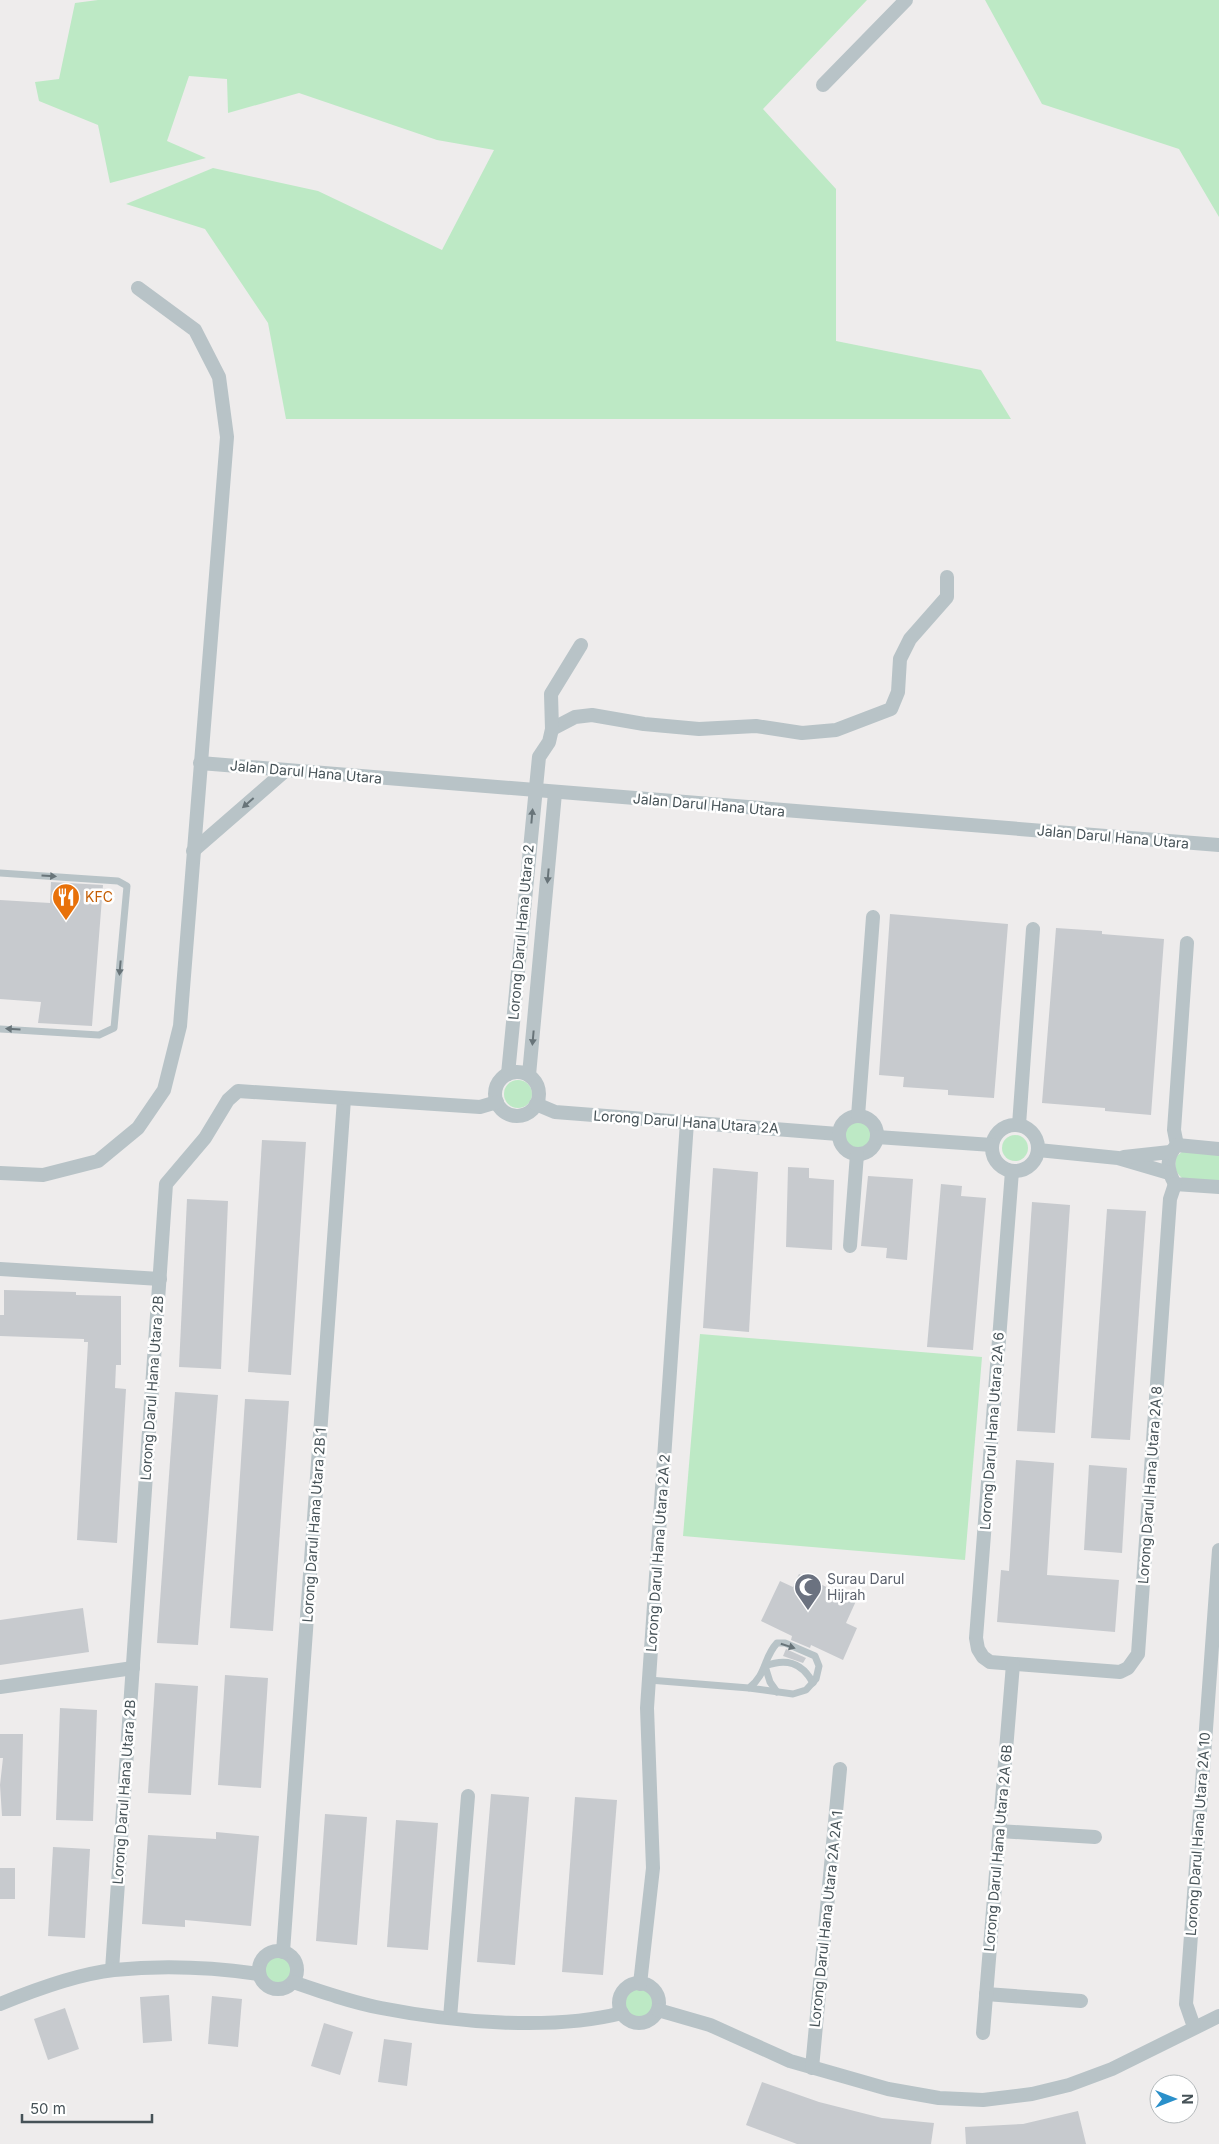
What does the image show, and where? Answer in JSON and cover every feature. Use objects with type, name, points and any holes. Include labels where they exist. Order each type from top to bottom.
[{"type":"street","points":[[823,85],[906,0]]},
{"type":"street","points":[[0,1173],[43,1175],[98,1161],[138,1128],[164,1090],[180,1026],[227,437],[220,377],[195,330],[138,288]]},
{"type":"street","points":[[581,645],[551,694],[552,729],[575,717],[592,715],[644,724],[699,729],[756,726],[802,733],[836,730],[891,710],[898,692],[900,659],[910,639],[947,597],[947,577]]},
{"type":"street","name":"Lorong Darul Hana Utara 2","points":[[508,1074],[534,791],[539,757],[549,742],[552,729]]},
{"type":"street","name":"Jalan Darul Hana Utara","points":[[200,763],[1219,845]]},
{"type":"street","points":[[193,850],[285,771]]},
{"type":"street","name":"Lorong Darul Hana Utara 2","points":[[529,1075],[555,793]]},
{"type":"street","points":[[858,1116],[873,917]]},
{"type":"street","points":[[1019,1125],[1033,929]]},
{"type":"street","name":"Lorong Darul Hana Utara 2A 8","points":[[1013,1664],[1120,1672],[1128,1668],[1138,1654],[1187,943]]},
{"type":"street","points":[[522,1072],[529,1075],[538,1087],[539,1094],[536,1104],[529,1112],[516,1116],[504,1110],[497,1102],[498,1084],[508,1074],[522,1072]]},
{"type":"street","name":"Lorong Darul Hana Utara 2B","points":[[112,1970],[166,1184],[204,1138],[228,1100],[238,1092],[256,1091],[344,1099],[480,1107],[497,1102]]},
{"type":"street","name":"Lorong Darul Hana Utara 2B 1","points":[[283,1952],[344,1099]]},
{"type":"street","name":"Lorong Darul Hana Utara 2A","points":[[536,1104],[555,1112],[838,1134]]},
{"type":"street","points":[[858,1116],[873,1123],[877,1137],[868,1151],[857,1154],[845,1150],[841,1145],[838,1134],[843,1122],[858,1116]]},
{"type":"street","name":"Lorong Darul Hana Utara 2A 2","points":[[640,1984],[653,1868],[647,1708],[687,1122]]},
{"type":"street","points":[[1019,1125],[1030,1130],[1035,1136],[1038,1150],[1032,1164],[1025,1169],[1012,1171],[997,1163],[993,1156],[992,1145],[1002,1128],[1019,1125]]},
{"type":"street","points":[[877,1137],[992,1145]]},
{"type":"street","points":[[1118,1158],[1173,1148],[1219,1148]]},
{"type":"street","points":[[1038,1150],[1118,1158],[1172,1178],[1219,1187]]},
{"type":"street","points":[[850,1246],[857,1154]]},
{"type":"street","name":"Lorong Darul Hana Utara 2A 6","points":[[1012,1171],[976,1638],[978,1649],[983,1657],[990,1662],[1013,1664]]},
{"type":"street","points":[[0,1269],[160,1279]]},
{"type":"street","name":"Lorong Darul Hana Utara 2A 10","points":[[1194,2027],[1186,2004],[1217,1615],[1219,1550]]},
{"type":"street","name":"Lorong Darul Hana Utara 2A 6B","points":[[983,2033],[1013,1664]]},
{"type":"street","points":[[0,1687],[133,1668]]},
{"type":"street","name":"Lorong Darul Hana Utara 2A 2A 1","points":[[812,2068],[840,1769]]},
{"type":"street","points":[[450,2018],[468,1796]]},
{"type":"street","points":[[999,1830],[1095,1837]]},
{"type":"street","points":[[271,1952],[283,1952],[294,1959],[298,1970],[293,1982],[284,1989],[271,1988],[266,1985],[259,1974],[261,1960],[271,1952]]},
{"type":"street","points":[[0,2004],[38,1989],[112,1970],[182,1967],[216,1968],[259,1974]]},
{"type":"street","points":[[293,1982],[333,1996],[380,2008],[450,2018],[560,2021],[600,2018],[622,2013]]},
{"type":"street","points":[[640,1984],[655,1991],[658,1997],[658,2010],[650,2020],[643,2023],[631,2021],[622,2013],[620,2007],[622,1994],[631,1986],[640,1984]]},
{"type":"street","points":[[986,1994],[1081,2001]]},
{"type":"street","points":[[658,2010],[710,2024],[790,2061],[812,2068],[888,2089],[939,2098],[993,2098],[1032,2094],[1069,2085],[1112,2069],[1219,2016]]},
{"type":"lane","points":[[0,873],[118,881],[127,886],[114,1028],[99,1035],[0,1029]]},
{"type":"lane","points":[[649,1680],[749,1688],[793,1694],[806,1690],[813,1682],[819,1666],[815,1656],[785,1643],[777,1643],[771,1650],[759,1680],[749,1688]]},
{"type":"lane","points":[[765,1666],[786,1661],[807,1671],[813,1682]]},
{"type":"lane","points":[[765,1666],[770,1682],[778,1692]]},
{"type":"green space","points":[[98,0],[867,0],[763,109],[836,189],[836,341],[981,370],[1011,419],[286,419],[268,323],[205,229],[126,204],[213,168],[318,191],[442,250],[494,150],[437,140],[299,93],[228,113],[227,79],[189,76],[167,141],[206,158],[110,183],[98,125],[39,101],[35,82],[59,79],[75,3]]},
{"type":"green space","points":[[985,0],[1219,0],[1219,217],[1179,149],[1042,104]]},
{"type":"green space","points":[[518,1080],[528,1084],[532,1094],[528,1104],[518,1108],[508,1104],[504,1094],[508,1084]]},
{"type":"green space","points":[[858,1122],[867,1126],[871,1135],[867,1144],[858,1148],[849,1144],[845,1135],[849,1126]]},
{"type":"green space","points":[[1015,1135],[1024,1139],[1028,1148],[1024,1157],[1015,1161],[1006,1157],[1002,1148],[1006,1139]]},
{"type":"green space","points":[[1184,1150],[1219,1153],[1219,1181],[1182,1178],[1176,1171],[1175,1163],[1176,1157]]},
{"type":"green space","points":[[700,1334],[982,1357],[965,1560],[683,1536]]},
{"type":"green space","points":[[278,1956],[288,1960],[292,1970],[288,1980],[278,1984],[268,1980],[264,1970],[268,1960]]},
{"type":"green space","points":[[639,1989],[649,1993],[653,2003],[649,2013],[639,2017],[629,2013],[625,2003],[629,1993]]},
{"type":"building","points":[[51,882],[103,885],[92,1026],[38,1023],[41,1002],[0,999],[0,900],[50,903]]},
{"type":"building","points":[[890,914],[1008,924],[994,1098],[948,1095],[948,1090],[903,1087],[904,1077],[879,1075]]},
{"type":"building","points":[[1056,928],[1102,931],[1102,934],[1164,939],[1151,1115],[1105,1111],[1105,1108],[1042,1103]]},
{"type":"building","points":[[262,1140],[306,1142],[291,1375],[248,1372]]},
{"type":"building","points":[[788,1167],[809,1168],[809,1178],[834,1180],[832,1250],[786,1247]]},
{"type":"building","points":[[713,1168],[758,1172],[749,1332],[703,1328]]},
{"type":"building","points":[[868,1176],[913,1179],[907,1260],[886,1258],[887,1248],[861,1246]]},
{"type":"building","points":[[941,1184],[962,1186],[961,1196],[986,1198],[973,1350],[927,1347]]},
{"type":"building","points":[[187,1199],[228,1201],[221,1369],[179,1367]]},
{"type":"building","points":[[1032,1202],[1070,1205],[1055,1433],[1017,1431]]},
{"type":"building","points":[[1107,1209],[1146,1211],[1130,1440],[1091,1438]]},
{"type":"building","points":[[4,1290],[76,1292],[76,1295],[121,1296],[121,1365],[116,1365],[115,1388],[126,1389],[117,1543],[77,1540],[88,1342],[84,1342],[84,1339],[0,1336],[0,1315],[4,1315]]},
{"type":"building","points":[[175,1392],[218,1395],[198,1645],[157,1643]]},
{"type":"building","points":[[245,1399],[289,1401],[273,1631],[230,1628]]},
{"type":"building","points":[[1016,1460],[1054,1463],[1047,1575],[1119,1580],[1115,1632],[997,1622],[1001,1570],[1009,1571]]},
{"type":"building","points":[[1089,1465],[1127,1468],[1122,1553],[1084,1550]]},
{"type":"building","name":"Surau Darul Hijrah","points":[[799,1574],[856,1601],[846,1623],[857,1628],[843,1660],[811,1645],[810,1648],[791,1640],[792,1636],[761,1621],[780,1581],[793,1587]]},
{"type":"building","points":[[83,1608],[89,1652],[0,1665],[0,1620]]},
{"type":"building","points":[[786,1649],[806,1658],[803,1663],[783,1656]]},
{"type":"building","points":[[225,1675],[268,1678],[261,1788],[218,1785]]},
{"type":"building","points":[[155,1683],[198,1686],[191,1795],[148,1793]]},
{"type":"building","points":[[60,1708],[97,1710],[93,1821],[56,1820]]},
{"type":"building","points":[[0,1734],[23,1734],[21,1816],[2,1816],[0,1785],[3,1758],[0,1758]]},
{"type":"building","points":[[491,1794],[529,1797],[515,1965],[477,1962]]},
{"type":"building","points":[[575,1797],[617,1800],[603,1975],[562,1972]]},
{"type":"building","points":[[325,1814],[367,1817],[357,1945],[316,1941]]},
{"type":"building","points":[[396,1820],[438,1823],[428,1950],[387,1947]]},
{"type":"building","points":[[216,1832],[259,1836],[251,1926],[185,1920],[185,1927],[142,1924],[148,1835],[216,1839]]},
{"type":"building","points":[[53,1847],[90,1849],[85,1938],[48,1936]]},
{"type":"building","points":[[0,1868],[15,1868],[15,1899],[0,1899]]},
{"type":"building","points":[[169,1995],[172,2041],[143,2043],[140,1997]]},
{"type":"building","points":[[212,1996],[242,1999],[238,2047],[208,2044]]},
{"type":"building","points":[[65,2008],[79,2049],[48,2060],[34,2019]]},
{"type":"building","points":[[324,2023],[353,2032],[340,2075],[311,2066]]},
{"type":"building","points":[[384,2039],[412,2043],[407,2086],[378,2082]]},
{"type":"building","points":[[762,2082],[819,2102],[882,2118],[934,2123],[931,2144],[797,2144],[746,2125]]},
{"type":"building","points":[[1078,2111],[1086,2144],[966,2144],[965,2127],[1023,2124]]},
{"type":"place","name":"KFC","points":[[66,921]]},
{"type":"place","name":"Surau Darul Hijrah","points":[[808,1611]]}]
